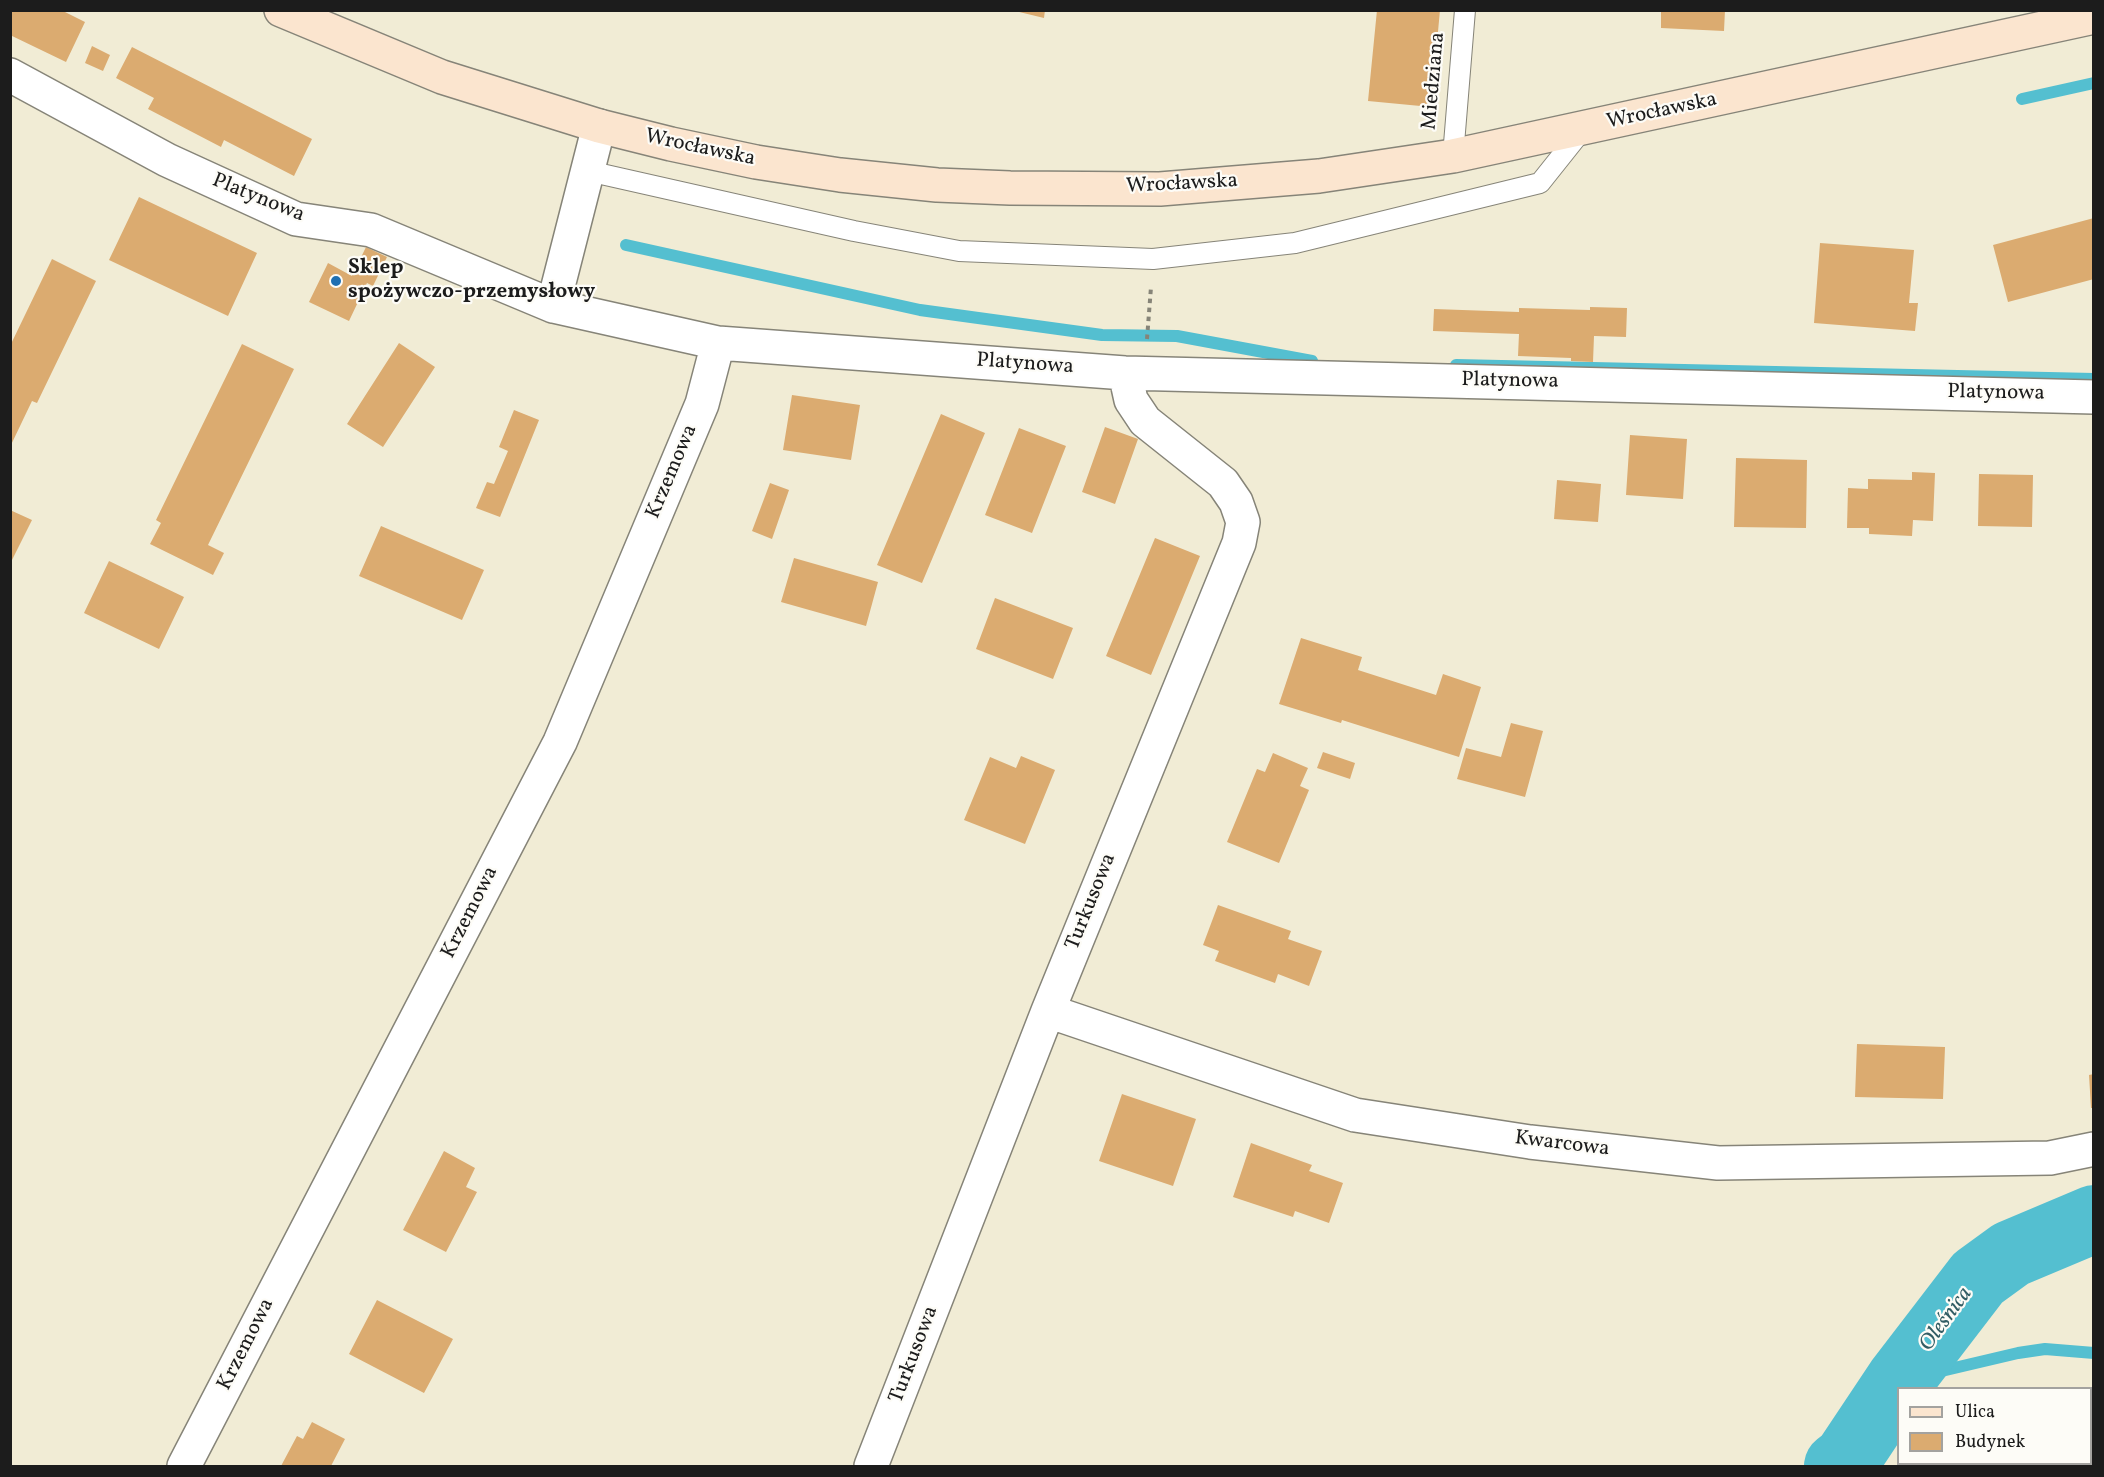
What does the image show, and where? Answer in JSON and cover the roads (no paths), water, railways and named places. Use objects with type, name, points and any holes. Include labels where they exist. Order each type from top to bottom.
[{"type":"main road","name":"Wrocławska","points":[[281,10],[442,77],[599,126],[756,162],[840,175],[936,186],[1010,188],[1183,187],[1319,176],[1453,156],[2094,17]]},
{"type":"street","name":"Platynowa","points":[[10,75],[167,160],[296,219],[371,230],[553,306],[718,343],[1125,373],[2094,397]]},
{"type":"street","points":[[553,306],[599,126]]},
{"type":"street","name":"Krzemowa","points":[[184,1467],[560,742],[702,404],[718,343]]},
{"type":"street","name":"Turkusowa","points":[[871,1467],[1048,1011],[1239,543],[1243,522],[1236,502],[1223,483],[1145,421],[1131,400],[1125,373]]},
{"type":"street","name":"Kwarcowa","points":[[1048,1011],[1355,1115],[1530,1142],[1718,1163],[2050,1158],[2094,1149]]},
{"type":"lane","name":"Miedziana","points":[[1453,156],[1465,10]]},
{"type":"lane","points":[[588,171],[854,231],[959,251],[1153,259],[1295,243],[1540,183],[1583,129]]},
{"type":"waterway","points":[[2022,99],[2094,83]]},
{"type":"waterway","points":[[626,245],[920,310],[1102,335],[1177,336],[1312,361]]},
{"type":"waterway","points":[[1456,365],[2094,379]]},
{"type":"waterway","name":"Oleśnica","points":[[1838,1466],[1847,1459],[1899,1381],[1978,1278],[2011,1254],[2094,1219]]},
{"type":"waterway","points":[[1899,1381],[2018,1353],[2045,1349],[2094,1353]]},
{"type":"place","name":"Sklep spożywczo-przemysłowy","points":[[336,281]]}]
